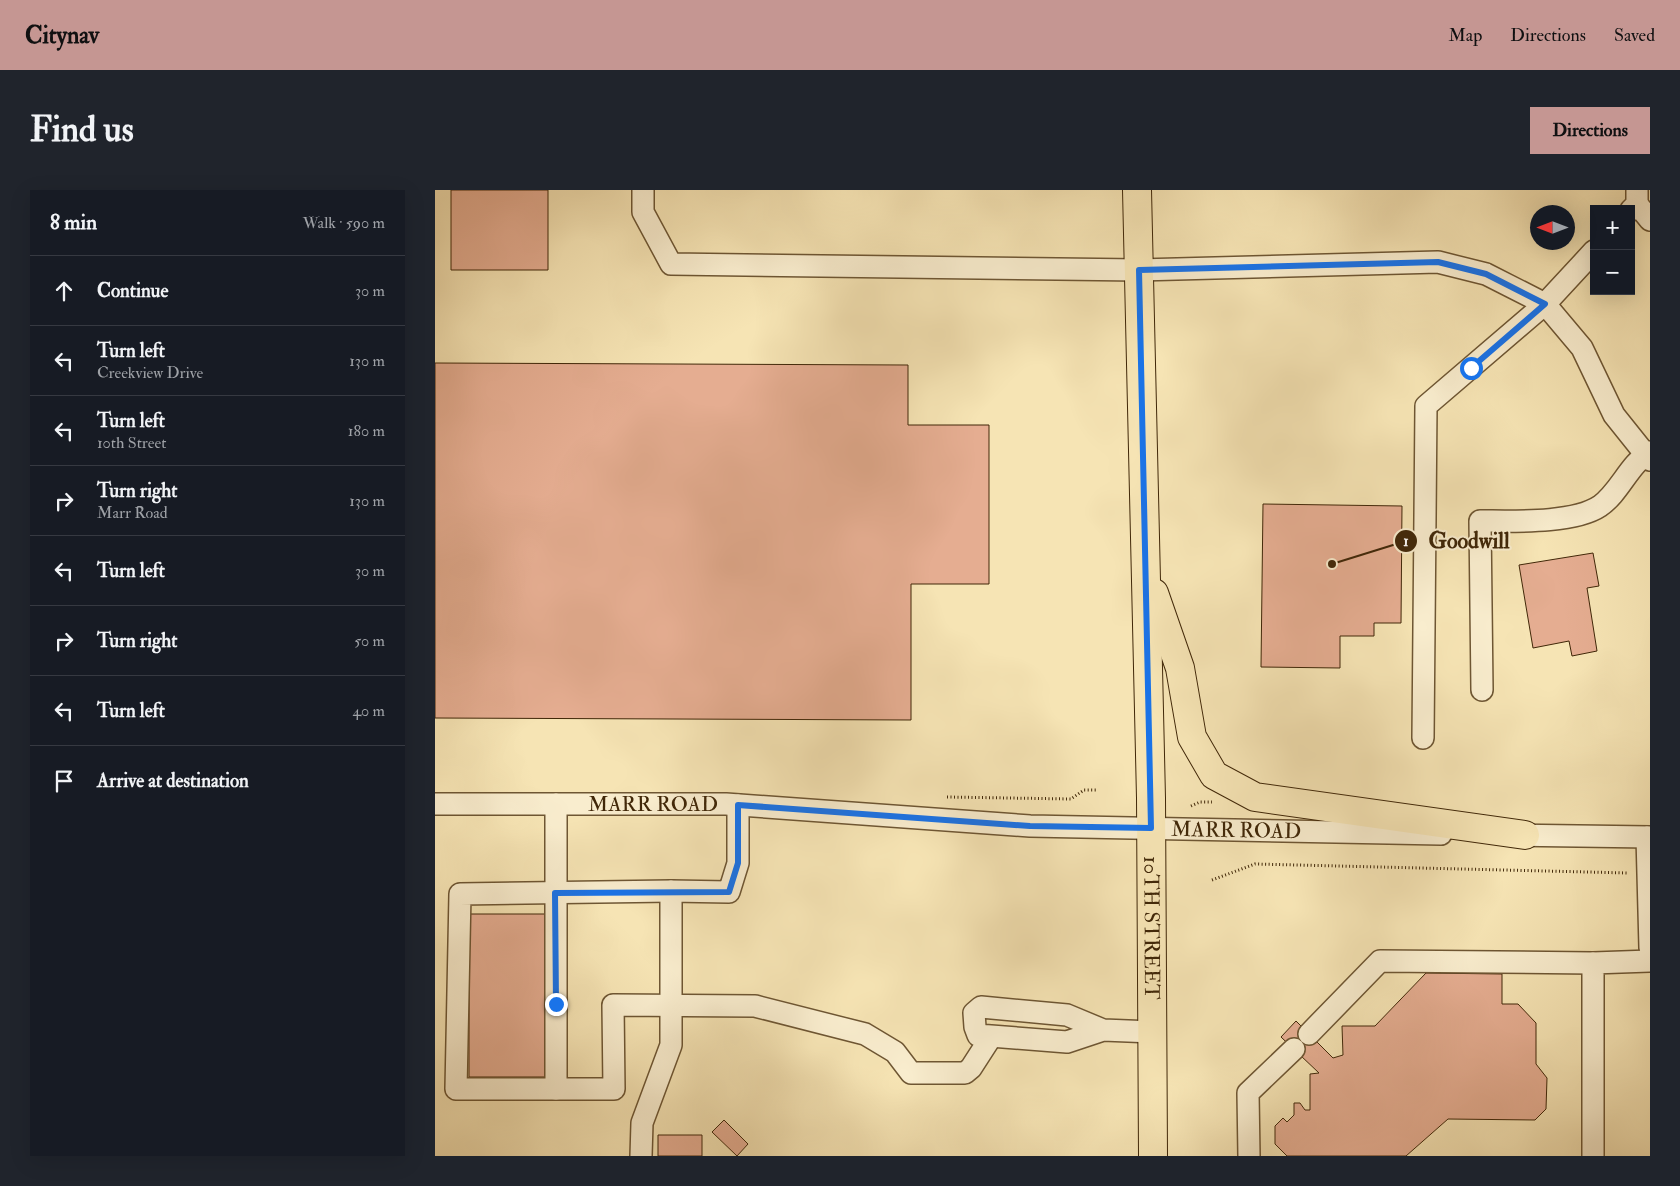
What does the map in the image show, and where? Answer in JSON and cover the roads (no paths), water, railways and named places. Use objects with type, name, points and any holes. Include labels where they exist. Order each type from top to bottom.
[{"type":"main road","name":"10TH STREET","points":[[1137,190],[1151,828],[1153,1156]]},
{"type":"main road","points":[[1145,568],[1180,668],[1192,737],[1214,775],[1255,797],[1525,835]]},
{"type":"street","points":[[643,190],[643,212],[671,264],[1139,270],[1438,262],[1486,274],[1545,304],[1582,348],[1614,415],[1648,456],[1601,505],[1583,513],[1548,519],[1480,521],[1482,690]]},
{"type":"street","points":[[1423,738],[1426,406],[1545,304],[1590,255]]},
{"type":"street","name":"MARR ROAD","points":[[435,804],[738,805],[1030,826],[1649,837]]},
{"type":"street","points":[[556,804],[557,1089]]},
{"type":"street","points":[[738,805],[738,863],[729,892],[460,894],[455,1089],[614,1089],[613,1005],[755,1006],[865,1034],[895,1052],[911,1073],[965,1073],[971,1068],[991,1037]]},
{"type":"street","points":[[1649,837],[1650,948]]},
{"type":"street","points":[[641,1156],[642,1124],[671,1045],[671,891]]},
{"type":"street","points":[[1309,1034],[1381,961],[1593,963],[1650,961]]},
{"type":"street","points":[[1593,963],[1593,1156]]},
{"type":"street","points":[[1103,1030],[1067,1042],[991,1037],[978,1034],[975,1027],[974,1013],[981,1007],[1067,1015],[1103,1030],[1153,1032]]},
{"type":"street","points":[[1249,1156],[1248,1093],[1294,1049]]},
{"type":"place","name":"Goodwill","points":[[1332,564]]}]
